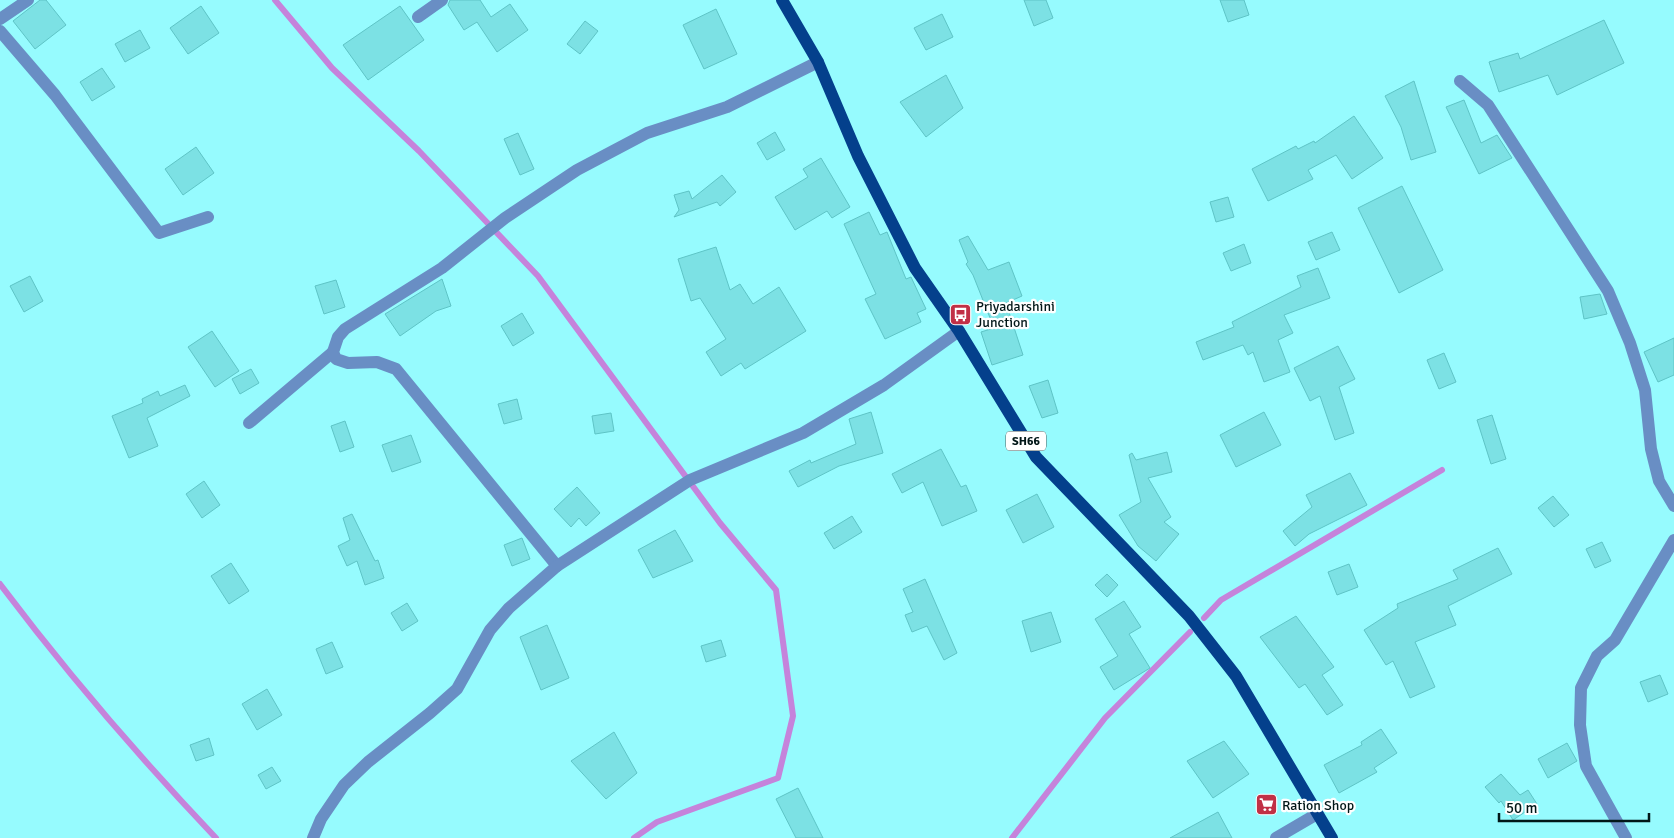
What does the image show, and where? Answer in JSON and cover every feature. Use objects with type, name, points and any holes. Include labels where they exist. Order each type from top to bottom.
[{"type":"main road","name":"SH66","points":[[782,0],[818,62],[858,156],[915,268],[959,331],[1036,457],[1189,616],[1236,676],[1267,725],[1316,814],[1332,838]]},
{"type":"street","points":[[0,19],[28,0]]},
{"type":"street","points":[[418,17],[442,0]]},
{"type":"street","points":[[0,31],[55,95],[160,233],[208,217]]},
{"type":"street","points":[[250,423],[333,352],[338,337],[345,329],[442,268],[505,218],[577,170],[646,133],[727,107],[818,62]]},
{"type":"street","points":[[1460,80],[1488,105],[1608,291],[1630,343],[1645,390],[1651,449],[1659,481],[1674,506]]},
{"type":"street","points":[[313,838],[321,819],[344,785],[368,762],[457,689],[490,630],[509,608],[557,566],[690,480],[803,433],[884,385],[959,331]]},
{"type":"street","points":[[333,352],[336,359],[348,363],[377,362],[396,369],[557,566]]},
{"type":"street","points":[[1626,838],[1586,766],[1580,725],[1581,688],[1597,656],[1615,640],[1674,540]]},
{"type":"street","points":[[1276,838],[1316,814]]},
{"type":"building","points":[[40,0],[46,0],[66,25],[35,49],[13,21]]},
{"type":"building","points":[[450,0],[480,0],[491,17],[510,4],[528,30],[497,52],[477,22],[464,30],[448,5]]},
{"type":"building","points":[[1024,0],[1046,0],[1053,18],[1034,26]]},
{"type":"building","points":[[1220,0],[1244,0],[1249,15],[1228,22]]},
{"type":"building","points":[[201,6],[219,33],[188,54],[170,28]]},
{"type":"building","points":[[400,6],[424,40],[368,80],[343,45]]},
{"type":"building","points":[[716,9],[737,54],[704,69],[683,25]]},
{"type":"building","points":[[942,14],[953,37],[926,50],[914,28]]},
{"type":"building","points":[[1604,20],[1624,63],[1557,95],[1548,75],[1499,92],[1489,62],[1518,53],[1520,59]]},
{"type":"building","points":[[585,21],[598,31],[580,54],[567,44]]},
{"type":"building","points":[[140,30],[150,48],[125,62],[115,44]]},
{"type":"building","points":[[102,68],[115,87],[92,101],[80,82]]},
{"type":"building","points":[[946,75],[963,108],[926,137],[900,102]]},
{"type":"building","points":[[1414,81],[1436,152],[1411,160],[1401,127],[1385,96]]},
{"type":"building","points":[[1464,100],[1481,143],[1497,135],[1512,158],[1479,174],[1446,107]]},
{"type":"building","points":[[1354,116],[1383,158],[1352,179],[1336,155],[1308,170],[1313,179],[1268,201],[1252,169],[1296,146],[1298,149],[1314,141],[1315,143]]},
{"type":"building","points":[[775,132],[785,150],[767,160],[757,143]]},
{"type":"building","points":[[518,133],[534,169],[520,175],[504,139]]},
{"type":"building","points":[[196,147],[214,173],[183,195],[165,169]]},
{"type":"building","points":[[821,158],[850,207],[832,218],[827,211],[795,230],[775,197],[808,177],[803,169]]},
{"type":"building","points":[[722,175],[736,192],[720,206],[717,202],[674,217],[679,210],[674,195],[689,191],[692,199]]},
{"type":"building","points":[[1402,186],[1443,270],[1399,293],[1358,208]]},
{"type":"building","points":[[1228,197],[1234,217],[1216,222],[1210,202]]},
{"type":"building","points":[[869,212],[880,235],[887,232],[906,279],[911,277],[926,309],[917,313],[921,322],[885,339],[865,299],[876,294],[844,224]]},
{"type":"building","points":[[1332,232],[1340,250],[1316,260],[1308,242]]},
{"type":"building","points":[[968,236],[988,270],[1009,262],[1022,296],[1006,303],[1023,355],[992,365],[981,332],[994,328],[973,275],[966,264],[968,262],[959,240]]},
{"type":"building","points":[[1244,244],[1251,263],[1231,271],[1223,253]]},
{"type":"building","points":[[716,247],[730,290],[740,284],[753,304],[779,287],[806,331],[745,369],[741,363],[721,376],[706,352],[726,339],[700,298],[691,301],[678,259]]},
{"type":"building","points":[[1318,268],[1330,298],[1284,315],[1293,333],[1278,340],[1290,372],[1264,382],[1253,352],[1248,355],[1243,345],[1203,360],[1196,342],[1234,327],[1232,322],[1301,287],[1297,276]]},
{"type":"building","points":[[30,276],[43,301],[24,312],[10,286]]},
{"type":"building","points":[[442,279],[451,306],[436,311],[400,336],[385,314]]},
{"type":"building","points":[[336,280],[345,307],[324,314],[315,286]]},
{"type":"building","points":[[1600,294],[1607,314],[1584,319],[1580,297]]},
{"type":"building","points":[[522,313],[534,333],[513,346],[501,326]]},
{"type":"building","points":[[212,331],[239,371],[215,387],[188,347]]},
{"type":"building","points":[[1674,338],[1674,375],[1658,382],[1644,352]]},
{"type":"building","points":[[1338,346],[1355,379],[1339,387],[1354,433],[1335,440],[1320,396],[1310,401],[1294,368]]},
{"type":"building","points":[[1444,353],[1456,382],[1439,389],[1427,360]]},
{"type":"building","points":[[251,369],[259,383],[240,394],[232,379]]},
{"type":"building","points":[[1048,380],[1058,413],[1042,418],[1029,386]]},
{"type":"building","points":[[185,385],[190,396],[147,418],[158,446],[129,458],[112,416],[143,403],[142,399],[158,391],[160,396]]},
{"type":"building","points":[[517,399],[522,419],[504,424],[498,404]]},
{"type":"building","points":[[871,412],[883,453],[839,466],[798,487],[789,471],[810,460],[811,463],[856,444],[849,419]]},
{"type":"building","points":[[1264,412],[1281,445],[1236,467],[1220,435]]},
{"type":"building","points":[[611,413],[614,431],[595,434],[592,416]]},
{"type":"building","points":[[1492,415],[1506,459],[1491,464],[1477,420]]},
{"type":"building","points":[[345,421],[354,447],[340,452],[331,426]]},
{"type":"building","points":[[411,435],[421,462],[392,472],[382,445]]},
{"type":"building","points":[[941,449],[961,487],[966,485],[977,511],[942,526],[923,482],[902,493],[892,474]]},
{"type":"building","points":[[1167,452],[1172,472],[1148,478],[1171,517],[1164,522],[1179,534],[1156,561],[1138,546],[1119,515],[1141,502],[1129,455],[1132,453],[1136,460]]},
{"type":"building","points":[[1350,473],[1367,505],[1309,534],[1295,546],[1283,531],[1312,507],[1306,495]]},
{"type":"building","points":[[204,481],[220,505],[202,518],[186,494]]},
{"type":"building","points":[[577,487],[600,513],[586,526],[579,518],[571,527],[554,509]]},
{"type":"building","points":[[1037,494],[1054,527],[1023,543],[1006,510]]},
{"type":"building","points":[[1553,496],[1569,515],[1554,527],[1538,508]]},
{"type":"building","points":[[352,514],[375,561],[378,560],[384,578],[365,585],[357,561],[347,566],[338,546],[350,540],[343,518]]},
{"type":"building","points":[[852,516],[862,532],[834,549],[824,533]]},
{"type":"building","points":[[675,530],[693,561],[653,578],[638,550]]},
{"type":"building","points":[[522,538],[530,559],[512,566],[504,545]]},
{"type":"building","points":[[1602,542],[1611,561],[1595,568],[1586,549]]},
{"type":"building","points":[[1498,548],[1512,574],[1448,606],[1456,625],[1415,642],[1435,687],[1410,698],[1393,661],[1386,665],[1364,630],[1398,608],[1397,604],[1458,579],[1453,570]]},
{"type":"building","points":[[231,563],[249,591],[229,604],[211,576]]},
{"type":"building","points":[[1349,564],[1358,587],[1337,595],[1328,572]]},
{"type":"building","points":[[1107,574],[1118,585],[1107,597],[1095,585]]},
{"type":"building","points":[[925,579],[957,653],[944,660],[927,626],[912,632],[905,615],[913,612],[903,589]]},
{"type":"building","points":[[1124,601],[1141,627],[1129,634],[1150,668],[1114,690],[1100,667],[1118,656],[1095,619]]},
{"type":"building","points":[[407,603],[418,621],[402,631],[391,613]]},
{"type":"building","points":[[1051,612],[1061,642],[1031,652],[1022,621]]},
{"type":"building","points":[[1296,616],[1334,667],[1322,675],[1343,705],[1327,715],[1305,684],[1299,688],[1260,637]]},
{"type":"building","points":[[547,625],[569,678],[541,690],[520,637]]},
{"type":"building","points":[[721,640],[726,656],[706,662],[701,646]]},
{"type":"building","points":[[332,642],[343,667],[326,674],[316,649]]},
{"type":"building","points":[[1660,675],[1668,694],[1648,702],[1640,682]]},
{"type":"building","points":[[267,689],[282,715],[257,730],[242,704]]},
{"type":"building","points":[[1381,729],[1397,753],[1374,768],[1377,772],[1339,793],[1324,765],[1362,745],[1361,742]]},
{"type":"building","points":[[614,732],[637,773],[606,799],[571,761]]},
{"type":"building","points":[[209,738],[214,755],[196,761],[190,745]]},
{"type":"building","points":[[1224,741],[1249,774],[1213,798],[1187,761]]},
{"type":"building","points":[[1567,743],[1577,761],[1548,778],[1538,759]]},
{"type":"building","points":[[272,767],[281,781],[266,789],[258,775]]},
{"type":"building","points":[[1501,774],[1520,795],[1528,790],[1537,804],[1513,820],[1501,801],[1499,803],[1485,787]]},
{"type":"building","points":[[798,788],[823,838],[796,838],[776,799]]},
{"type":"building","points":[[1218,812],[1232,838],[1170,838]]},
{"type":"waterway","points":[[275,0],[332,68],[419,151],[538,276],[720,523],[776,590],[793,716],[778,778],[657,822],[634,838]]},
{"type":"waterway","points":[[1204,618],[1221,600],[1442,470]]},
{"type":"waterway","points":[[0,584],[51,650],[105,714],[216,838]]},
{"type":"waterway","points":[[1012,838],[1105,718],[1190,632]]},
{"type":"place","name":"Priyadarshini Junction","points":[[960,314]]},
{"type":"place","name":"Ration Shop","points":[[1266,805]]}]
